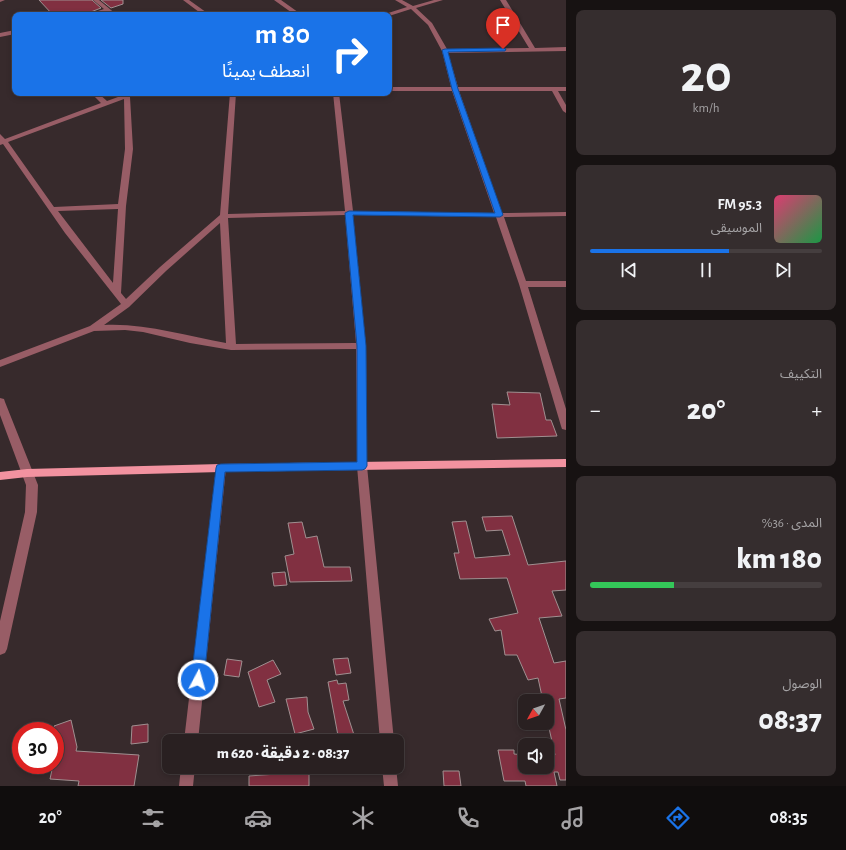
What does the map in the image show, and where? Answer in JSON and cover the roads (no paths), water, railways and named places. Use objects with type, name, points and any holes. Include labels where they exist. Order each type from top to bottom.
[{"type":"main road","points":[[0,476],[28,473],[221,468],[566,463]]},
{"type":"street","points":[[96,0],[110,12]]},
{"type":"street","points":[[186,0],[203,12]]},
{"type":"street","points":[[277,0],[295,12]]},
{"type":"street","points":[[398,0],[413,8],[430,24],[445,50],[455,89],[523,284],[566,426]]},
{"type":"street","points":[[392,13],[440,0]]},
{"type":"street","points":[[503,0],[533,49]]},
{"type":"street","points":[[100,12],[108,10]]},
{"type":"street","points":[[0,35],[12,33]]},
{"type":"street","points":[[445,50],[566,49]]},
{"type":"street","points":[[392,89],[566,89]]},
{"type":"street","points":[[554,89],[566,111]]},
{"type":"street","points":[[97,96],[106,104]]},
{"type":"street","points":[[126,96],[1,140],[68,231],[126,305]]},
{"type":"street","points":[[117,294],[122,206],[129,149],[131,96]]},
{"type":"street","points":[[231,347],[224,216],[233,96]]},
{"type":"street","points":[[336,96],[361,346],[362,466],[386,734]]},
{"type":"street","points":[[53,209],[122,206]]},
{"type":"street","points":[[0,364],[93,328],[126,305],[224,216],[349,213],[500,215],[566,214]]},
{"type":"street","points":[[523,284],[566,284]]},
{"type":"street","points":[[93,328],[126,327],[143,329],[190,340],[231,347],[361,346]]},
{"type":"street","points":[[0,402],[32,485],[31,512],[0,648]]},
{"type":"street","points":[[192,734],[221,468]]},
{"type":"street","points":[[186,786],[187,774]]},
{"type":"street","points":[[390,774],[391,786]]}]
